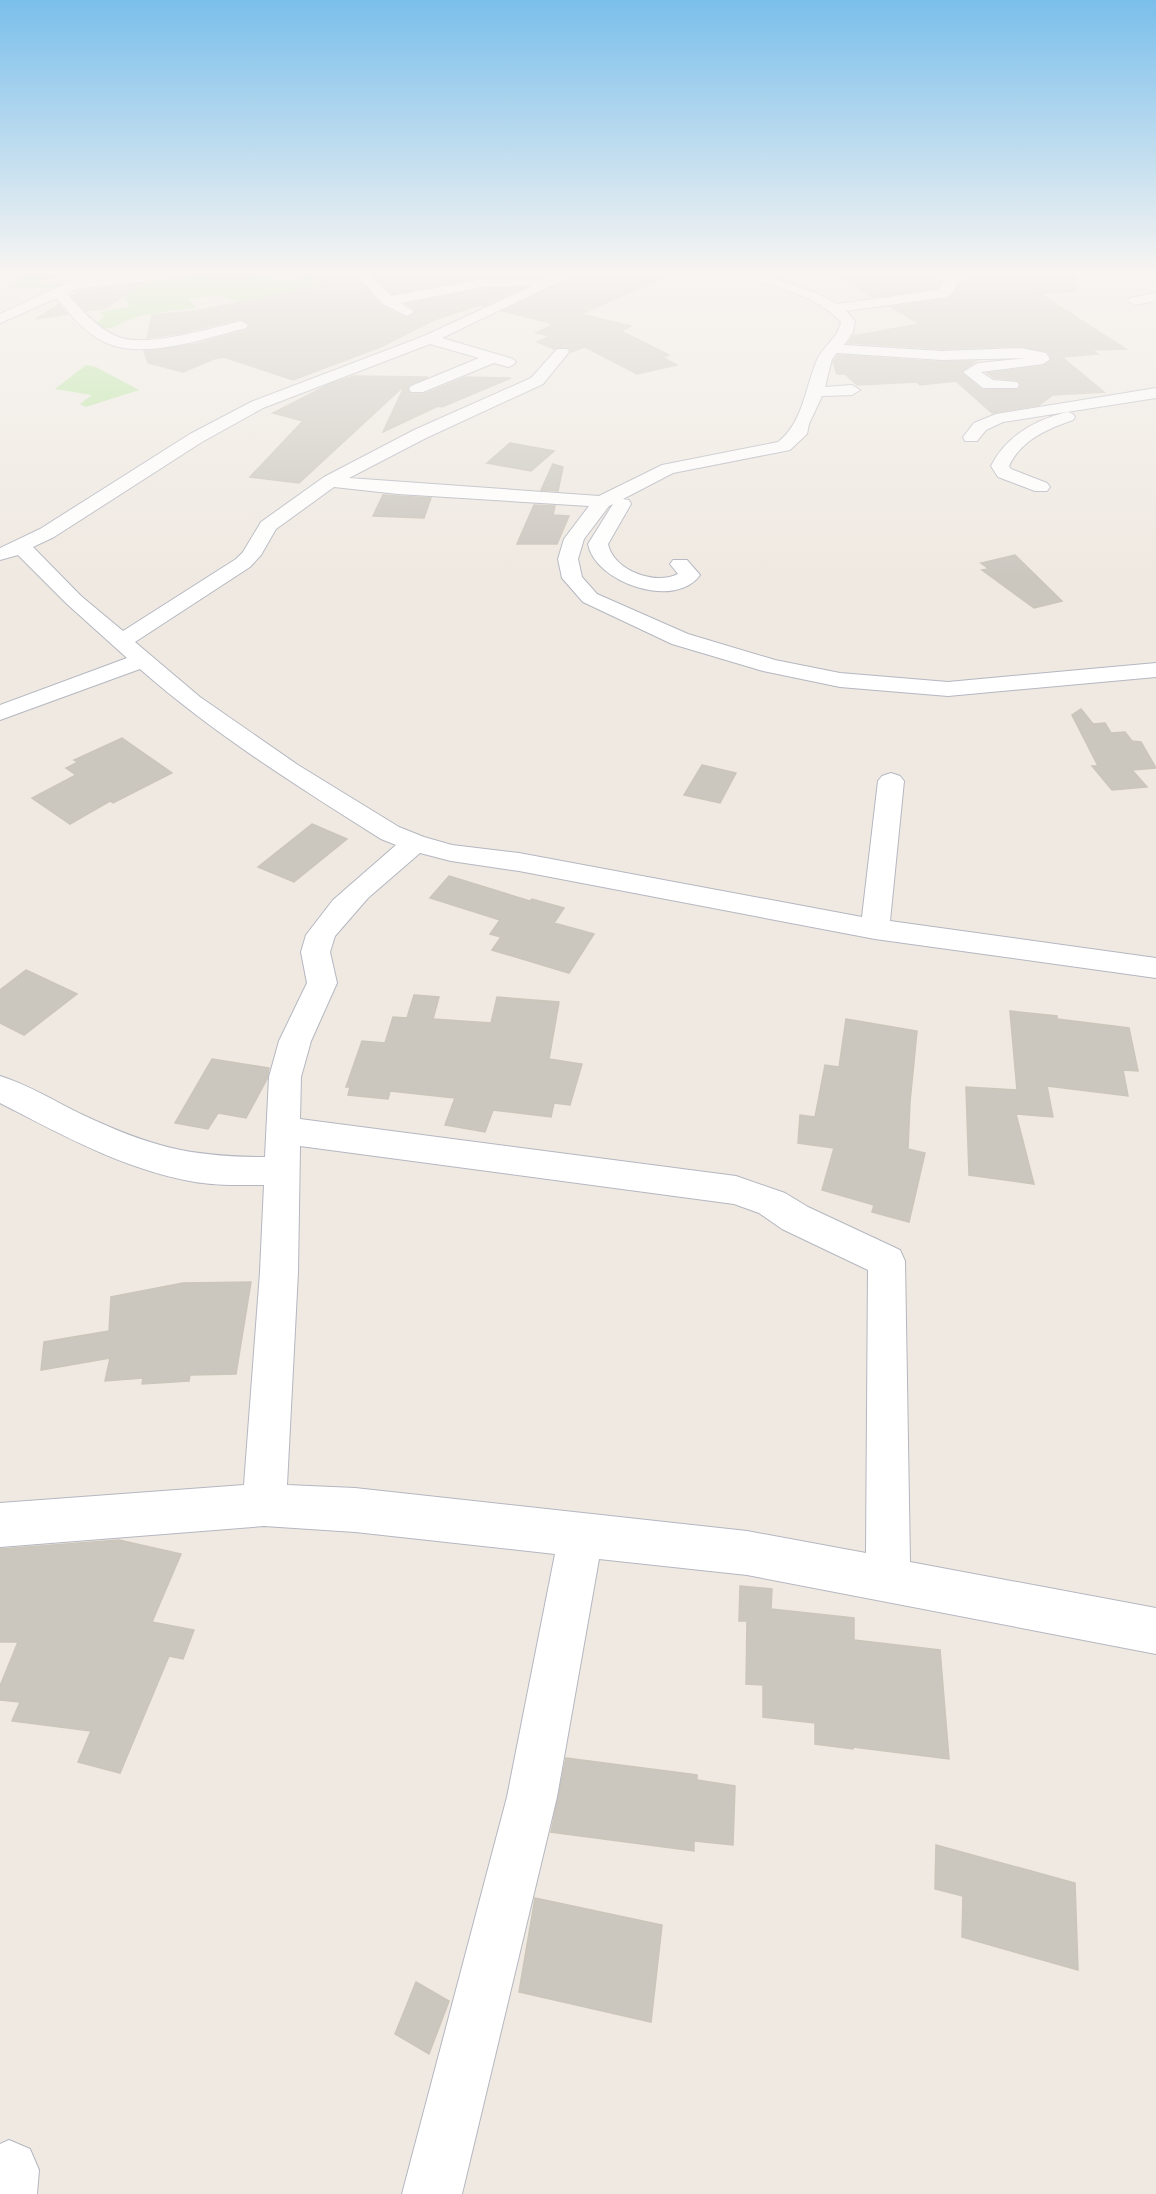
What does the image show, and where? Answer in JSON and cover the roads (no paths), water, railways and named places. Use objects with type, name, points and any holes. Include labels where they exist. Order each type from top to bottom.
[{"type":"street","points":[[336,374],[257,405],[196,438],[47,533],[11,551],[74,600],[192,702],[289,771],[390,833],[415,843],[451,853],[519,862],[874,929],[1156,968]]},
{"type":"street","points":[[417,389],[452,374]]},
{"type":"street","points":[[120,642],[243,563],[251,555],[268,526],[330,481],[420,434],[537,381],[543,374]]},
{"type":"street","points":[[821,374],[799,434],[784,446],[668,469],[607,500],[574,539],[568,559],[572,579],[590,598],[680,639],[771,666],[840,680],[948,689],[1156,670]]},
{"type":"street","points":[[974,374],[989,385],[1011,384]]},
{"type":"street","points":[[815,392],[852,390]]},
{"type":"street","points":[[971,437],[975,430],[993,419],[1156,393]]},
{"type":"street","points":[[1041,487],[1004,473],[1000,466],[1008,451],[1043,424],[1112,407],[1119,404],[1118,398]]},
{"type":"street","points":[[330,481],[380,487],[621,500],[622,504],[598,544],[600,555],[610,566],[638,581],[654,585],[668,585],[690,575],[687,569],[680,564]]},
{"type":"street","points":[[0,713],[142,660]]},
{"type":"street","points":[[874,929],[891,781]]},
{"type":"street","points":[[264,1505],[279,1272],[285,1077],[295,1041],[322,983],[323,976],[315,960],[316,946],[321,932],[334,914],[415,843]]},
{"type":"street","points":[[0,1088],[125,1148],[171,1163],[197,1169],[282,1171]]},
{"type":"street","points":[[282,1130],[736,1190],[772,1203],[795,1218],[888,1261],[888,1579]]},
{"type":"street","points":[[0,1525],[264,1505],[355,1510],[747,1553],[1156,1631]]},
{"type":"street","points":[[432,2194],[532,1797],[581,1535]]}]
